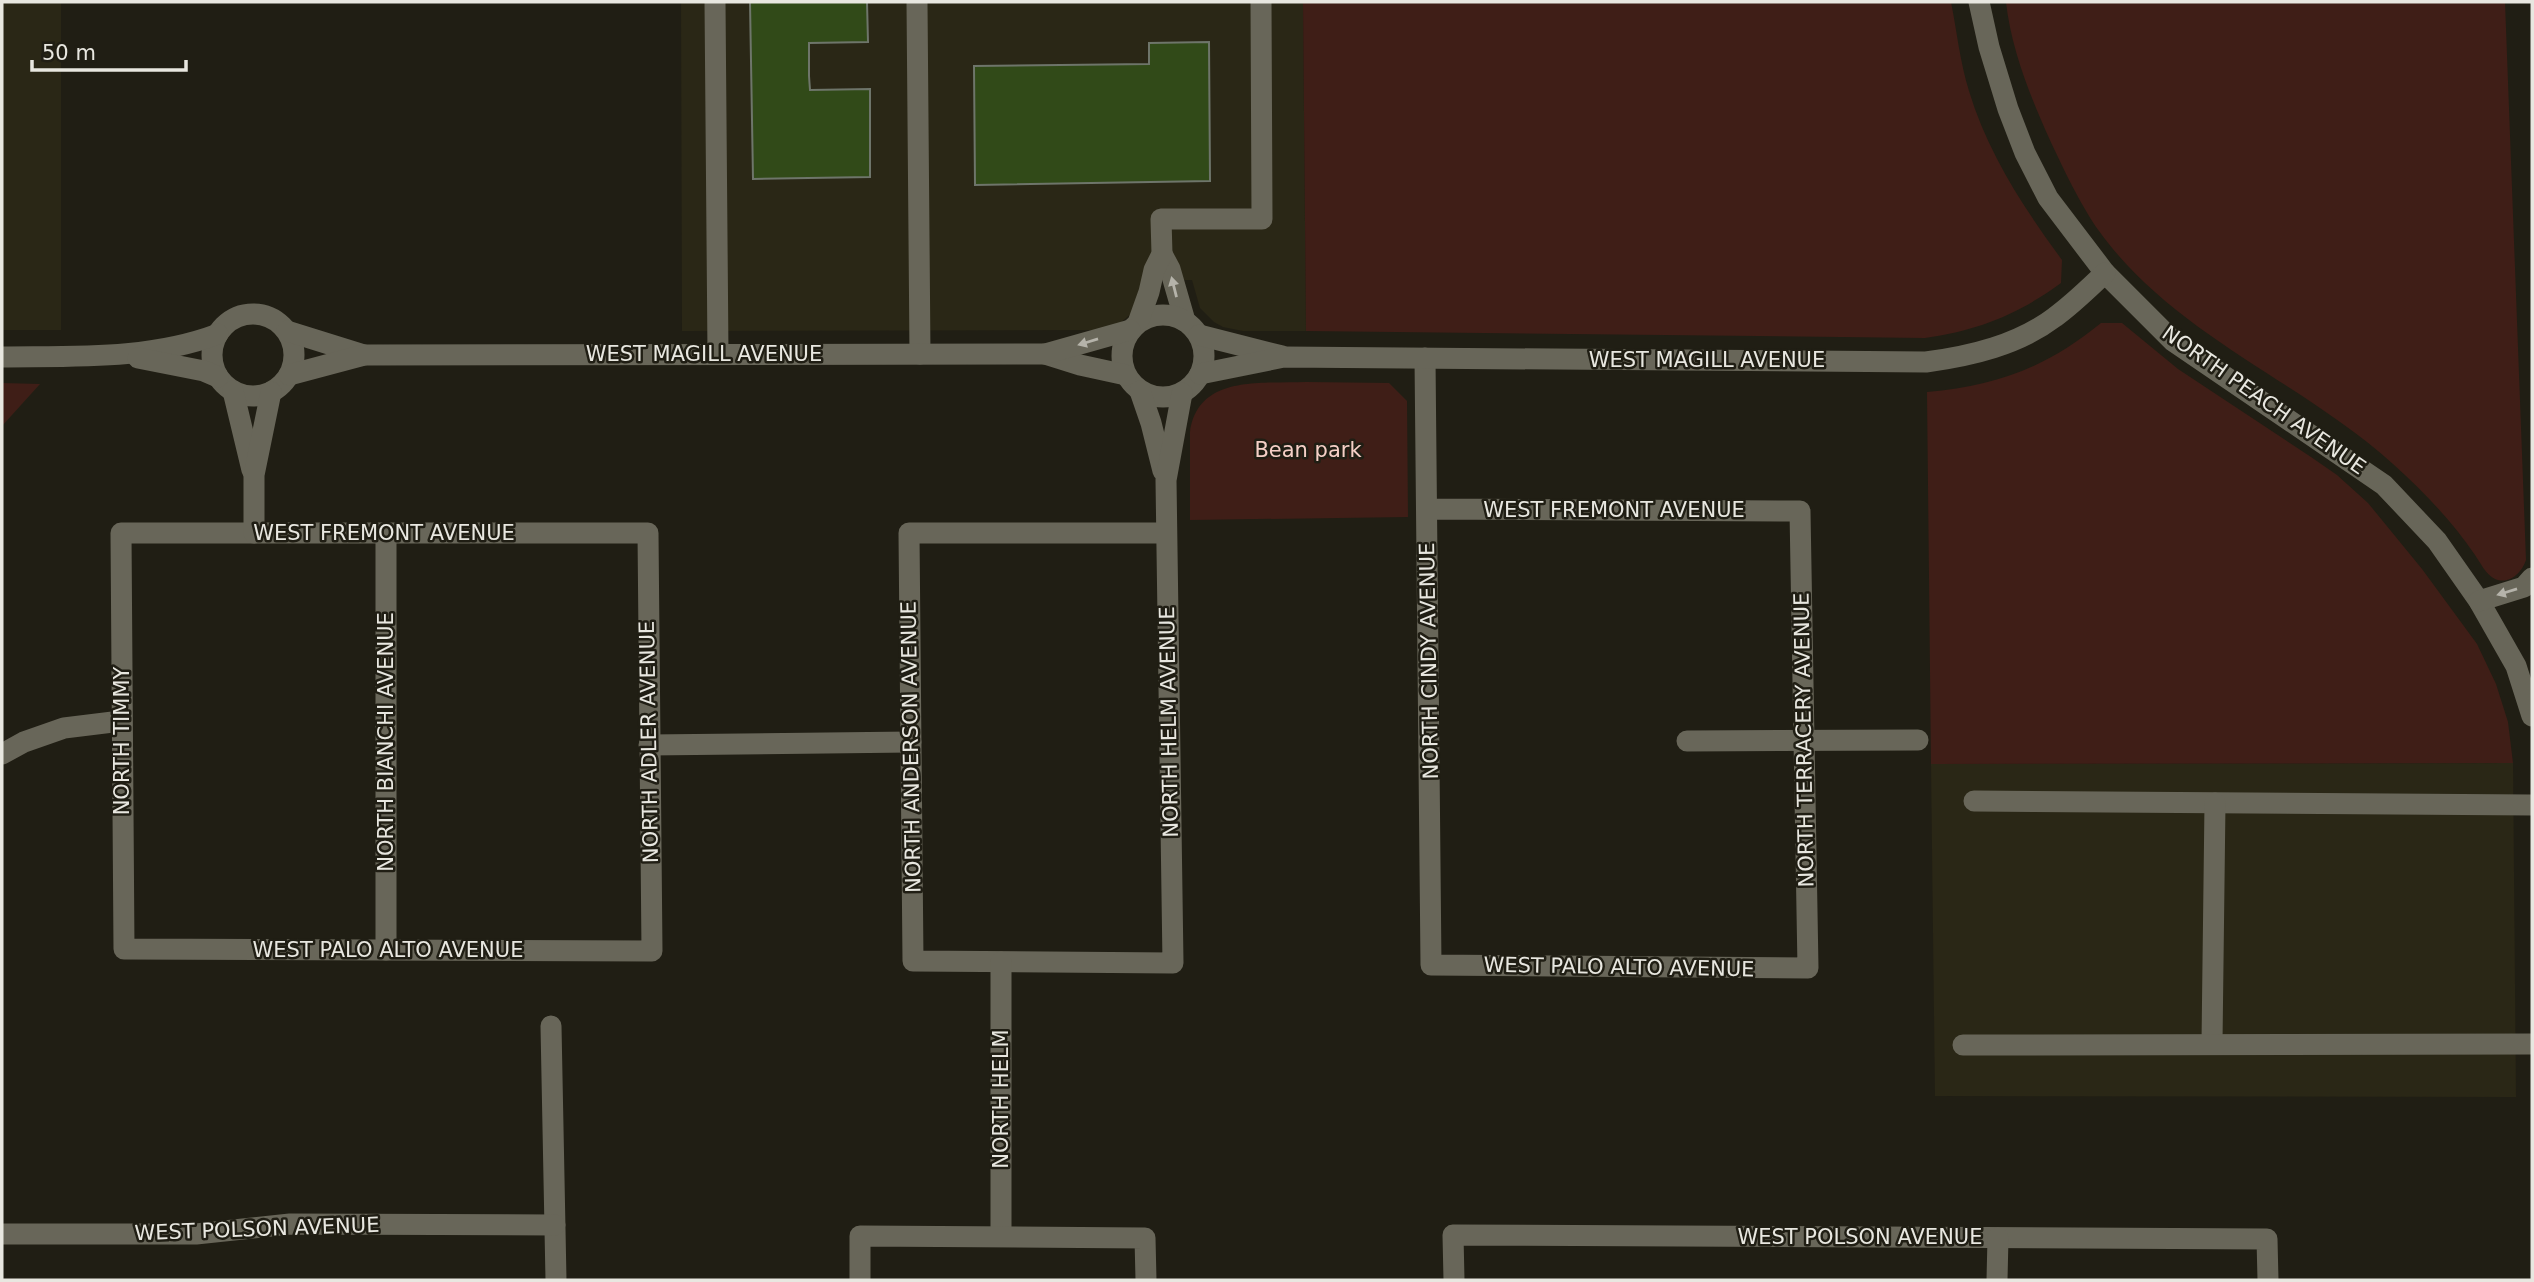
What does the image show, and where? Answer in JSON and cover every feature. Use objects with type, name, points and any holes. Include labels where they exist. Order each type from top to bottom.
[{"type":"street","points":[[715,2],[718,354]]},
{"type":"street","points":[[917,2],[920,354]]},
{"type":"street","points":[[1161,254],[1170,269],[1205,355],[1200,374],[1193,385],[1182,393],[1168,397],[1153,396],[1133,383],[1121,360],[1123,344],[1135,325],[1149,292],[1161,254],[1161,219],[1262,219],[1261,2]]},
{"type":"street","name":"NORTH PEACH AVENUE","points":[[1979,2],[1989,47],[2025,153],[2048,198],[2105,273],[2173,341],[2384,485],[2437,541],[2479,601],[2516,666],[2532,716]]},
{"type":"street","name":"WEST MAGILL AVENUE","points":[[1200,374],[1284,357],[1912,362],[1948,359],[1993,348],[2024,336],[2054,318],[2105,273]]},
{"type":"street","points":[[126,355],[204,371],[226,384],[246,396],[259,396],[271,392],[289,375],[292,346],[287,331],[275,320],[260,314],[243,315],[229,322],[218,334],[213,348],[213,363],[226,384],[254,475]]},
{"type":"street","points":[[1135,325],[1153,315],[1167,314],[1192,328]]},
{"type":"street","name":"WEST MAGILL AVENUE","points":[[1045,354],[1135,325]]},
{"type":"street","name":"WEST MAGILL AVENUE","points":[[1192,328],[1284,357]]},
{"type":"street","name":"WEST MAGILL AVENUE","points":[[287,331],[364,355]]},
{"type":"street","points":[[2,357],[126,355],[196,343],[218,334]]},
{"type":"street","name":"WEST MAGILL AVENUE","points":[[289,375],[364,355],[1045,354],[1133,383]]},
{"type":"street","name":"NORTH CINDY AVENUE","points":[[1425,358],[1431,965]]},
{"type":"street","name":"NORTH HELM AVENUE","points":[[1133,383],[1151,423],[1166,480]]},
{"type":"street","points":[[254,533],[254,475],[271,392]]},
{"type":"street","name":"NORTH HELM AVENUE","points":[[1001,962],[1172,963],[1166,480],[1182,393]]},
{"type":"street","name":"WEST FREMONT AVENUE","points":[[1427,509],[1800,511]]},
{"type":"street","name":"NORTH TERRACERY AVENUE","points":[[1800,511],[1808,968]]},
{"type":"street","name":"WEST FREMONT AVENUE","points":[[121,533],[648,533]]},
{"type":"street","name":"NORTH TIMMY","points":[[121,533],[124,949]]},
{"type":"street","name":"NORTH BIANCHI AVENUE","points":[[386,533],[386,950]]},
{"type":"street","name":"NORTH ADLER AVENUE","points":[[648,533],[652,951]]},
{"type":"street","name":"NORTH ANDERSON AVENUE","points":[[1001,962],[913,961],[909,533],[1166,533]]},
{"type":"street","points":[[2479,601],[2524,587],[2532,578]]},
{"type":"street","points":[[2,754],[24,742],[64,728],[121,721]]},
{"type":"street","points":[[1687,741],[1918,740]]},
{"type":"street","points":[[649,745],[911,742]]},
{"type":"street","points":[[1974,801],[2532,805]]},
{"type":"street","points":[[2212,1043],[2216,803]]},
{"type":"street","name":"WEST PALO ALTO AVENUE","points":[[124,949],[652,951]]},
{"type":"street","name":"NORTH HELM","points":[[1001,962],[1001,1236]]},
{"type":"street","name":"WEST PALO ALTO AVENUE","points":[[1431,965],[1808,968]]},
{"type":"street","points":[[551,1026],[556,1280]]},
{"type":"street","points":[[1963,1045],[2532,1044]]},
{"type":"street","name":"WEST POLSON AVENUE","points":[[2,1234],[196,1234],[290,1224],[555,1225]]},
{"type":"street","name":"WEST POLSON AVENUE","points":[[1454,1280],[1453,1235],[2267,1239],[2268,1280]]},
{"type":"street","points":[[860,1280],[860,1236],[1145,1238],[1146,1280]]},
{"type":"street","points":[[1997,1280],[1998,1238]]},
{"type":"shaded area","points":[[2,2],[61,2],[61,330],[2,330]]},
{"type":"shaded area","points":[[681,2],[1303,2],[1306,331],[1243,331],[1223,327],[1200,308],[1192,280],[1142,280],[1132,313],[1119,324],[1103,330],[682,331]]},
{"type":"shaded area","points":[[2513,763],[2516,1097],[1935,1096],[1931,764]]},
{"type":"green space","points":[[1303,2],[1951,2],[1963,69],[1986,137],[2008,180],[2062,260],[2061,283],[2029,304],[1997,320],[1963,331],[1925,338],[1306,331]]},
{"type":"green space","points":[[2006,2],[2505,2],[2526,560],[2515,576],[2506,580],[2492,577],[2447,518],[2393,464],[2319,407],[2201,329],[2164,300],[2130,268],[2092,221],[2049,138],[2022,72]]},
{"type":"green space","points":[[2101,323],[2122,323],[2178,369],[2337,475],[2368,503],[2422,569],[2477,644],[2496,684],[2508,722],[2513,763],[1931,764],[1927,392],[1976,385],[2020,372],[2061,352]]},
{"type":"green space","name":"Bean park","points":[[1306,382],[1389,383],[1407,401],[1408,517],[1190,520],[1190,432],[1196,413],[1205,400],[1219,391],[1235,386]]},
{"type":"green space","points":[[2,383],[40,384],[2,426]]},
{"type":"building","points":[[750,2],[867,2],[868,42],[809,43],[809,76],[810,90],[870,89],[870,177],[753,179]]},
{"type":"building","points":[[1209,42],[1210,181],[975,185],[974,66],[1149,64],[1149,43]]}]
